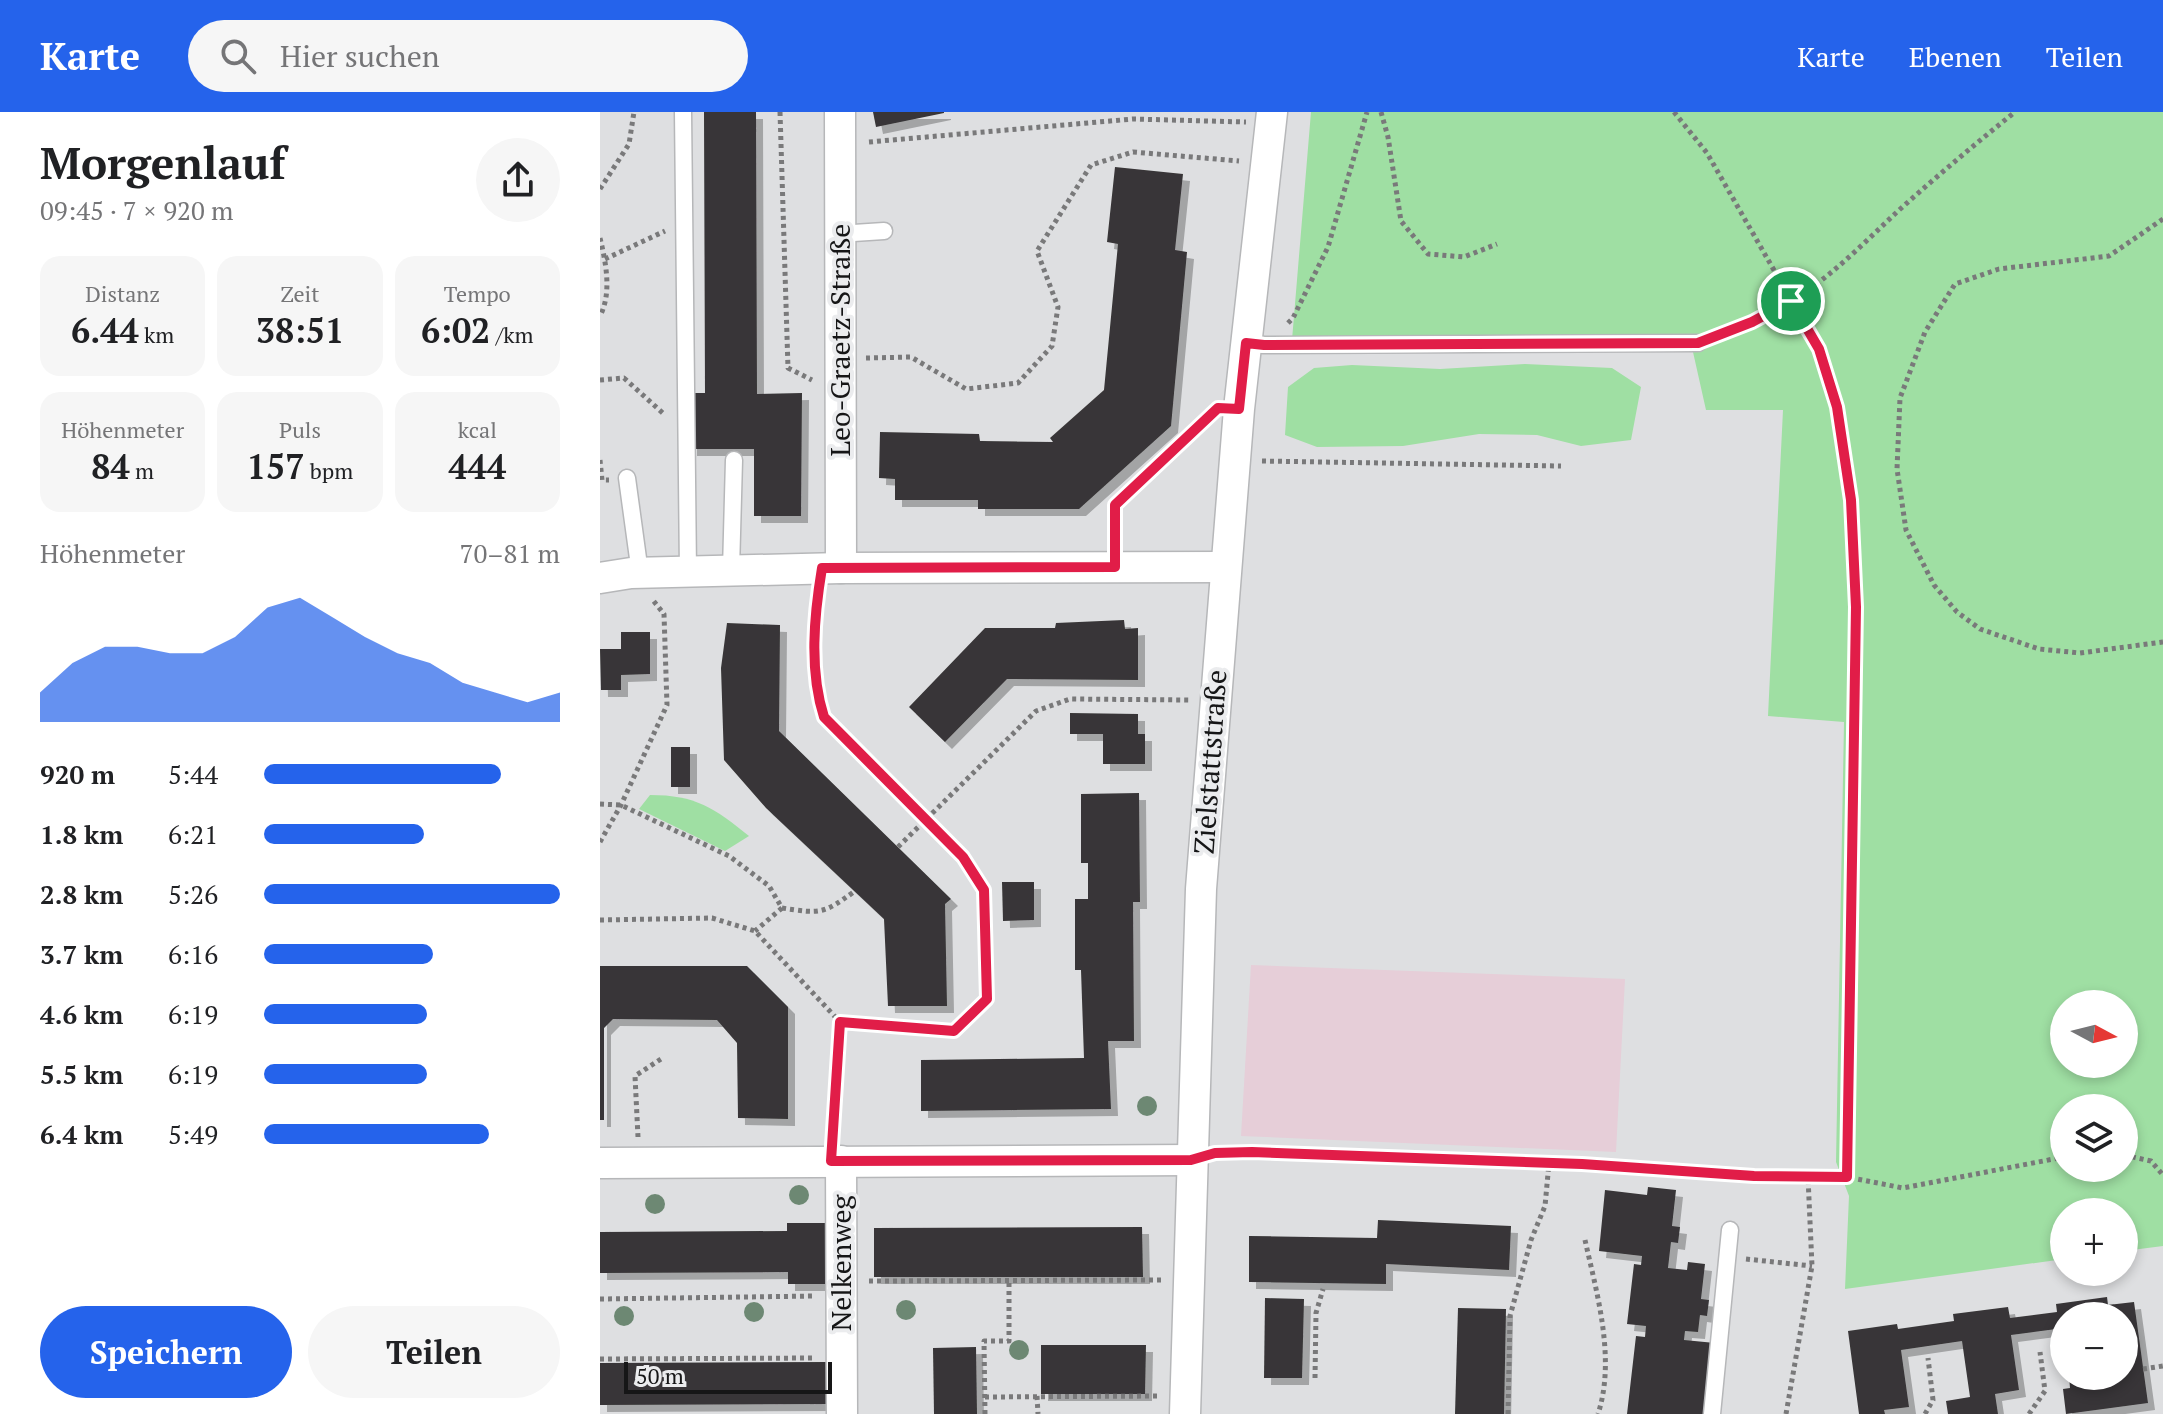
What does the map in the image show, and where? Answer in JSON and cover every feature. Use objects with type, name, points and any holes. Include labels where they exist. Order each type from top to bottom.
[{"type":"street","name":"Leo-Graetz-Straße","points":[[831,568],[839,358],[840,112]]},
{"type":"street","name":"Zielstattstraße","points":[[1175,1405],[1189,1280],[1201,889],[1225,567],[1239,409],[1255,344],[1271,118]]},
{"type":"street","points":[[600,578],[636,573],[831,568],[1225,567]]},
{"type":"street","points":[[600,1163],[1191,1160]]},
{"type":"street","name":"Nelkenweg","points":[[836,1161],[842,1414]]},
{"type":"lane","points":[[683,112],[688,572]]},
{"type":"lane","points":[[838,234],[884,231]]},
{"type":"lane","points":[[1255,344],[1698,343]]},
{"type":"lane","points":[[731,570],[734,460]]},
{"type":"lane","points":[[627,478],[636,573]]},
{"type":"lane","points":[[1712,1414],[1730,1230]]},
{"type":"path","points":[[600,189],[629,144],[634,112]]},
{"type":"path","points":[[780,112],[788,368],[823,385]]},
{"type":"path","points":[[1255,344],[1293,318],[1328,247],[1367,112]]},
{"type":"path","points":[[1381,112],[1401,221],[1428,254],[1464,257],[1497,244]]},
{"type":"path","points":[[1674,112],[1707,153],[1819,349],[1837,407],[1851,500],[1856,607],[1847,1177]]},
{"type":"path","points":[[1698,343],[1752,322],[1791,301],[1845,261],[1967,150],[2015,112]]},
{"type":"path","points":[[840,144],[1133,119],[1271,118]]},
{"type":"path","points":[[839,358],[911,357],[966,389],[1018,383],[1052,346],[1058,307],[1037,251],[1091,165],[1133,152],[1240,161]]},
{"type":"path","points":[[2163,219],[2109,256],[1999,269],[1955,284],[1925,332],[1900,398],[1897,469],[1906,530],[1934,585],[1957,612],[1980,629],[2039,649],[2080,653],[2163,642]]},
{"type":"path","points":[[605,259],[684,222]]},
{"type":"path","points":[[600,238],[605,259],[607,303],[600,316]]},
{"type":"path","points":[[600,380],[624,378],[659,411],[686,426]]},
{"type":"path","points":[[1115,567],[1115,505],[1218,408],[1239,409]]},
{"type":"path","points":[[1255,461],[1561,466]]},
{"type":"path","points":[[600,920],[712,918],[755,931],[840,1022],[954,1031],[987,999],[984,890],[963,857],[824,717],[816,692],[815,607],[831,568]]},
{"type":"path","points":[[600,842],[621,805],[667,705],[664,614],[636,573]]},
{"type":"path","points":[[898,847],[1036,711],[1070,699],[1194,700]]},
{"type":"path","points":[[600,804],[621,805],[729,856],[769,886],[782,908]]},
{"type":"path","points":[[755,931],[782,908],[816,913],[855,891]]},
{"type":"path","points":[[836,1161],[840,1022]]},
{"type":"path","points":[[640,1163],[635,1076],[664,1057]]},
{"type":"path","points":[[1191,1160],[1215,1153],[1252,1152],[1549,1163],[1847,1177],[1903,1188],[2050,1160]]},
{"type":"path","points":[[2138,1158],[2151,1161],[2163,1175]]},
{"type":"path","points":[[1508,1414],[1510,1316],[1531,1240],[1545,1206],[1549,1163]]},
{"type":"path","points":[[1786,1414],[1812,1266],[1808,1177]]},
{"type":"path","points":[[1585,1240],[1599,1302],[1604,1353],[1603,1396],[1598,1414]]},
{"type":"path","points":[[1728,1257],[1812,1266]]},
{"type":"path","points":[[985,1414],[984,1341],[1009,1341],[1009,1280]]},
{"type":"path","points":[[600,1299],[1009,1280],[1189,1280]]},
{"type":"path","points":[[1315,1378],[1316,1313],[1323,1289]]},
{"type":"path","points":[[2029,1414],[2045,1391],[2040,1352]]},
{"type":"path","points":[[600,1359],[842,1358]]},
{"type":"path","points":[[1925,1414],[1933,1400],[1928,1358]]},
{"type":"path","points":[[2143,1369],[2163,1366]]},
{"type":"path","points":[[985,1397],[1037,1396],[1175,1405]]},
{"type":"path","points":[[1037,1396],[1038,1414]]},
{"type":"shaded area","points":[[1251,965],[1625,979],[1616,1152],[1241,1136]]},
{"type":"green space","points":[[1311,112],[2163,112],[2163,1246],[2138,1249],[2138,1198],[2050,1198],[2050,1261],[1845,1289],[1849,1196],[1836,1162],[1844,722],[1768,716],[1783,410],[1706,410],[1693,352],[1291,352]]},
{"type":"green space","points":[[1525,364],[1612,368],[1641,387],[1631,440],[1581,446],[1537,435],[1479,434],[1403,446],[1317,447],[1285,435],[1288,387],[1314,368],[1352,365],[1440,369]]},
{"type":"green space","points":[[650,795],[680,797],[704,805],[749,836],[725,851],[639,809]]},
{"type":"building","points":[[704,112],[756,112],[757,394],[802,393],[801,516],[754,516],[754,449],[690,449],[690,393],[705,393]]},
{"type":"building","points":[[873,112],[944,112],[944,113],[876,127]]},
{"type":"building","points":[[1115,167],[1183,174],[1175,250],[1187,252],[1171,426],[1079,509],[978,509],[978,500],[895,500],[895,479],[879,478],[880,432],[979,434],[980,441],[1053,442],[1050,438],[1104,390],[1118,244],[1107,242]]},
{"type":"building","points":[[1124,620],[1125,629],[1138,628],[1138,680],[1007,679],[945,742],[909,707],[985,628],[1055,628],[1056,623]]},
{"type":"building","points":[[727,623],[780,625],[779,731],[951,899],[945,904],[947,1006],[888,1006],[884,919],[766,808],[724,760],[721,668]]},
{"type":"building","points":[[621,632],[650,632],[650,674],[621,675],[621,690],[601,690],[600,649],[621,649]]},
{"type":"building","points":[[1070,713],[1138,714],[1138,734],[1145,734],[1145,764],[1103,764],[1103,734],[1070,734]]},
{"type":"building","points":[[671,747],[690,747],[690,787],[671,787]]},
{"type":"building","points":[[1139,793],[1140,902],[1133,902],[1134,1041],[1108,1041],[1111,1109],[921,1111],[921,1060],[1084,1058],[1081,970],[1075,970],[1075,899],[1088,899],[1088,863],[1081,863],[1081,794]]},
{"type":"building","points":[[1002,882],[1034,882],[1034,920],[1003,921]]},
{"type":"building","points":[[600,966],[747,966],[788,1007],[788,1119],[738,1118],[737,1043],[717,1020],[613,1019],[604,1028],[604,1120],[600,1120]]},
{"type":"building","points":[[1648,1187],[1676,1190],[1672,1226],[1680,1227],[1678,1243],[1671,1242],[1668,1268],[1687,1270],[1688,1262],[1705,1264],[1701,1299],[1709,1300],[1707,1316],[1700,1315],[1698,1332],[1685,1331],[1684,1340],[1715,1343],[1707,1414],[1627,1414],[1636,1336],[1645,1337],[1646,1326],[1627,1324],[1634,1264],[1641,1265],[1642,1256],[1599,1251],[1605,1190],[1647,1195]]},
{"type":"building","points":[[1378,1220],[1511,1226],[1509,1270],[1386,1264],[1386,1284],[1249,1282],[1249,1236],[1377,1238]]},
{"type":"building","points":[[787,1223],[826,1223],[827,1284],[788,1284],[788,1272],[600,1273],[600,1232],[787,1231]]},
{"type":"building","points":[[1142,1227],[1143,1277],[874,1277],[874,1228]]},
{"type":"building","points":[[2107,1297],[2108,1302],[2071,1302]]},
{"type":"building","points":[[1265,1298],[1304,1299],[1302,1378],[1264,1378]]},
{"type":"building","points":[[2008,1307],[2010,1318],[2050,1313],[2050,1330],[2011,1335],[2019,1390],[1995,1394],[1998,1414],[1948,1414],[1946,1401],[1970,1397],[1962,1341],[1901,1350],[1909,1407],[1884,1410],[1885,1414],[1859,1414],[1848,1331],[1897,1324],[1898,1329],[1954,1321],[1953,1314]]},
{"type":"building","points":[[1458,1308],[1506,1309],[1504,1414],[1455,1414]]},
{"type":"building","points":[[2138,1331],[2148,1403],[2066,1414],[2063,1390],[2138,1390]]},
{"type":"building","points":[[1041,1345],[1146,1345],[1145,1394],[1041,1394]]},
{"type":"building","points":[[976,1347],[977,1414],[934,1414],[933,1348]]},
{"type":"building","points":[[830,1362],[830,1404],[600,1405],[600,1363]]},
{"type":"route","points":[[1791,301],[1819,349],[1837,407],[1851,500],[1856,607],[1847,1177],[1754,1176],[1582,1164],[1252,1152],[1215,1153],[1191,1160],[831,1161],[840,1022],[954,1031],[987,999],[984,890],[963,857],[824,717],[816,692],[815,607],[822,568],[1115,567],[1115,505],[1218,408],[1239,409],[1246,343],[1698,343],[1752,322],[1791,301]]}]
